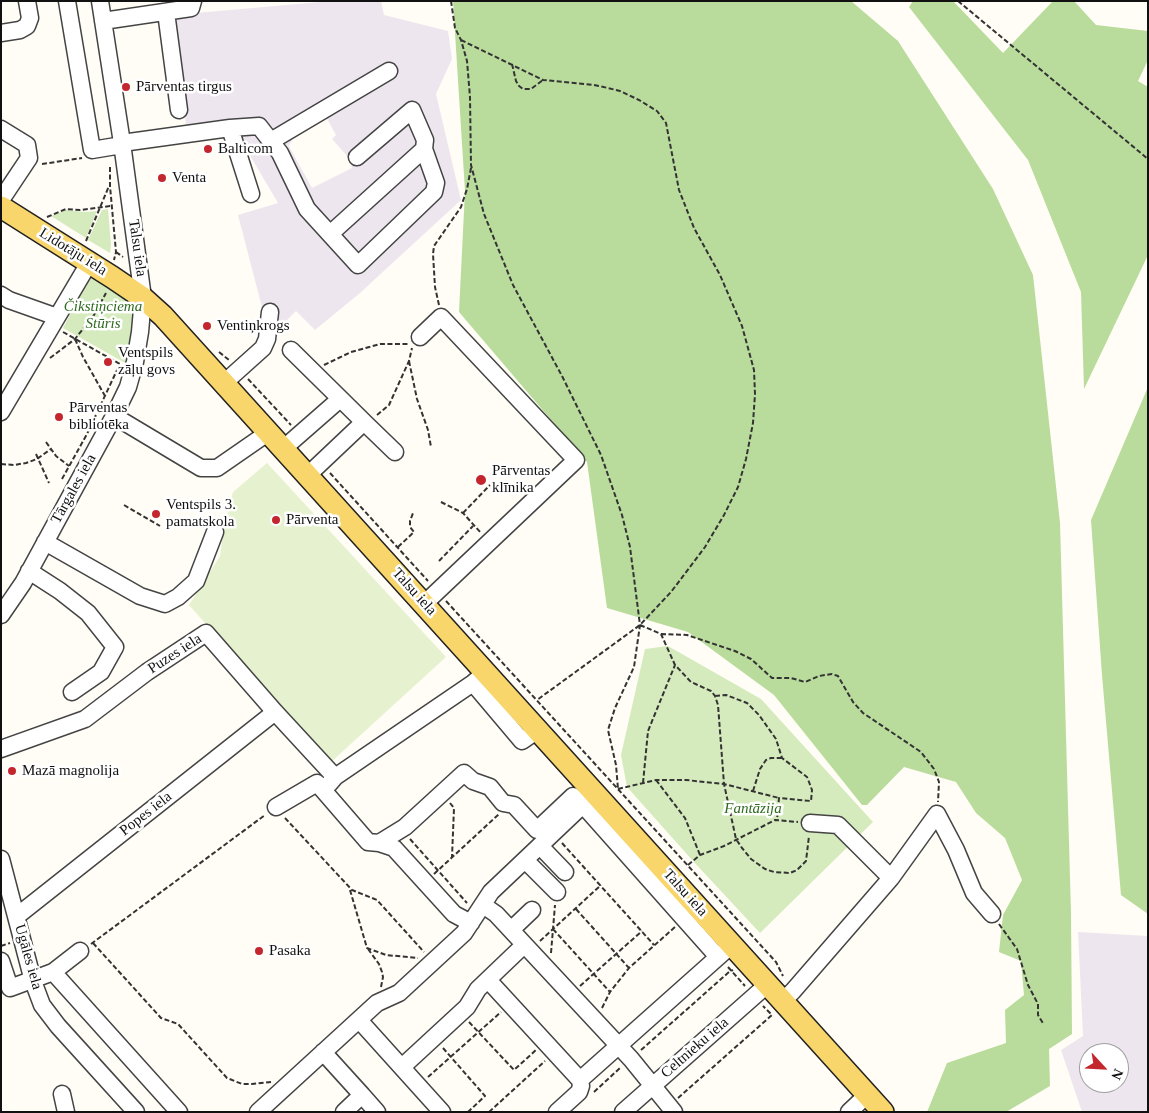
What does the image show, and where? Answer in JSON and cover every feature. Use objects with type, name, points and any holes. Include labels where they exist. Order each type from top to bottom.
[{"type":"main road","name":"Lidotāju iela","points":[[1,207],[89,263],[113,268],[144,298]]},
{"type":"main road","name":"Talsu iela","points":[[144,298],[176,330],[232,376],[269,432],[292,442],[314,469],[431,597],[479,678],[538,730],[589,799],[732,954],[768,984],[788,996],[883,1112]]},
{"type":"street","points":[[1,33],[20,30],[27,26],[30,18],[27,1]]},
{"type":"street","points":[[67,1],[92,150],[230,128],[259,126],[280,153],[307,209],[358,265],[434,192],[436,183],[424,149],[425,140],[412,110],[357,158]]},
{"type":"street","name":"Talsu iela","points":[[100,1],[122,144],[133,259],[144,298]]},
{"type":"street","points":[[102,21],[191,8],[193,1]]},
{"type":"street","points":[[166,12],[179,110]]},
{"type":"street","points":[[271,141],[389,71]]},
{"type":"street","points":[[1,128],[27,145],[29,158],[1,200]]},
{"type":"street","points":[[230,128],[251,194]]},
{"type":"street","points":[[330,234],[424,149]]},
{"type":"street","points":[[1,412],[89,263]]},
{"type":"street","name":"Tārgales iela","points":[[1,615],[29,572],[128,387],[136,362],[144,298]]},
{"type":"street","points":[[4,301],[58,318]]},
{"type":"street","points":[[232,376],[263,348],[268,339],[270,312]]},
{"type":"street","points":[[420,337],[441,317],[576,460],[431,597]]},
{"type":"street","points":[[292,350],[394,452]]},
{"type":"street","points":[[292,442],[340,399]]},
{"type":"street","points":[[114,416],[201,468],[217,468],[269,432]]},
{"type":"street","points":[[314,469],[364,422]]},
{"type":"street","points":[[45,542],[140,596],[165,604],[178,597],[196,581],[215,532]]},
{"type":"street","points":[[29,572],[60,590],[88,613],[115,647],[101,672],[72,692]]},
{"type":"street","name":"Puzes iela","points":[[1,749],[85,719],[148,672],[206,633],[335,777]]},
{"type":"street","points":[[323,790],[335,777],[479,678]]},
{"type":"street","name":"Popes iela","points":[[11,911],[275,712]]},
{"type":"street","points":[[379,843],[401,830],[464,773],[473,781],[490,787],[503,802],[514,805],[544,837],[565,872]]},
{"type":"street","points":[[276,807],[317,783],[368,842],[394,848],[454,914],[496,914],[631,1059],[674,1112]]},
{"type":"street","points":[[258,1112],[377,1003],[399,993],[464,933],[491,892],[525,860],[544,837],[589,799],[684,919],[732,954],[618,1046],[580,1080]]},
{"type":"street","points":[[788,996],[891,878],[937,814],[956,850],[974,893],[992,914]]},
{"type":"street","points":[[810,823],[838,825],[891,878]]},
{"type":"street","name":"Ugāles iela","points":[[1,858],[11,911],[42,1005],[58,1026],[136,1112]]},
{"type":"street","points":[[525,860],[557,892]]},
{"type":"street","points":[[511,930],[532,910]]},
{"type":"street","points":[[1,960],[10,988],[53,972],[86,947]]},
{"type":"street","points":[[402,1068],[467,1007],[478,989],[526,948]]},
{"type":"street","points":[[53,972],[179,1112]]},
{"type":"street","points":[[488,980],[580,1080],[579,1092],[557,1112]]},
{"type":"street","name":"Celtnieku iela","points":[[623,1112],[768,984]]},
{"type":"street","points":[[359,1020],[442,1112]]},
{"type":"street","points":[[323,1052],[377,1112]]},
{"type":"street","points":[[62,1094],[66,1112]]},
{"type":"street","points":[[849,1112],[868,1094]]},
{"type":"street","points":[[344,1112],[362,1095]]},
{"type":"path","points":[[441,317],[435,287],[434,246],[461,206],[467,190],[471,165],[470,97],[467,61],[461,40],[455,28],[451,1]]},
{"type":"path","points":[[958,1],[1148,159]]},
{"type":"path","points":[[461,40],[543,80],[594,85],[620,91],[656,111],[666,122],[679,190],[694,228],[720,275],[742,326],[754,370],[756,394],[754,423],[738,487],[705,547],[686,574],[640,624],[538,700]]},
{"type":"path","points":[[512,64],[516,81],[523,89],[531,89],[543,80]]},
{"type":"path","points":[[23,167],[82,158]]},
{"type":"path","points":[[471,165],[484,214],[513,285],[562,376],[600,455],[622,515],[630,547],[640,624],[634,667],[615,708],[608,730],[616,766],[618,789]]},
{"type":"path","points":[[86,241],[110,186]]},
{"type":"path","points":[[47,217],[66,209],[80,210],[112,206]]},
{"type":"path","points":[[33,358],[42,364],[76,339],[94,315],[107,292],[116,252],[133,259]]},
{"type":"path","points":[[76,339],[120,364]]},
{"type":"path","points":[[76,339],[82,357],[105,396]]},
{"type":"path","points":[[313,371],[351,352],[380,344],[413,344],[409,361],[389,405],[379,414],[364,422]]},
{"type":"path","points":[[218,352],[232,376],[292,442]]},
{"type":"path","points":[[62,479],[105,396],[122,356]]},
{"type":"path","points":[[409,361],[417,399],[428,430],[431,447]]},
{"type":"path","points":[[46,442],[56,456],[69,466]]},
{"type":"path","points":[[1,464],[14,465],[37,458],[51,449]]},
{"type":"path","points":[[36,454],[49,483]]},
{"type":"path","points":[[314,469],[398,547],[431,597],[538,700],[776,962],[786,983],[788,996]]},
{"type":"path","points":[[463,513],[490,486]]},
{"type":"path","points":[[441,502],[463,513],[489,542]]},
{"type":"path","points":[[124,506],[160,526]]},
{"type":"path","points":[[398,547],[414,532],[410,527],[413,513]]},
{"type":"path","points":[[439,561],[473,526]]},
{"type":"path","points":[[640,624],[661,634],[687,635],[735,651],[751,659],[772,678],[791,678],[805,682],[819,676],[832,674],[838,676],[853,702],[863,712],[912,744],[934,769],[939,782],[937,814]]},
{"type":"path","points":[[661,634],[675,665],[692,682],[711,691],[715,696],[718,705],[724,784],[736,839],[742,848],[758,865],[774,872],[790,873],[797,870],[806,861],[810,823],[775,820],[736,839],[724,846],[700,855],[688,865]]},
{"type":"path","points":[[642,783],[648,731],[675,665]]},
{"type":"path","points":[[618,789],[656,780],[686,780],[724,784],[779,798],[811,801],[812,790],[806,777],[782,758],[776,739],[759,715],[747,703],[726,695],[715,696]]},
{"type":"path","points":[[752,792],[760,769],[766,760],[782,758]]},
{"type":"path","points":[[656,780],[685,818],[700,855]]},
{"type":"path","points":[[441,794],[454,808],[452,858]]},
{"type":"path","points":[[777,820],[779,798]]},
{"type":"path","points":[[425,882],[510,804]]},
{"type":"path","points":[[292,1081],[252,1084],[233,1081],[227,1078],[178,1024],[161,1018],[86,947],[276,807],[352,890],[377,900],[423,952],[439,956]]},
{"type":"path","points":[[401,830],[477,914]]},
{"type":"path","points":[[544,837],[600,885],[654,945]]},
{"type":"path","points":[[526,948],[553,929],[600,885]]},
{"type":"path","points":[[349,887],[367,948],[379,964],[383,977],[377,995],[377,1003]]},
{"type":"path","points":[[552,975],[551,962],[557,892]]},
{"type":"path","points":[[576,908],[629,968]]},
{"type":"path","points":[[992,914],[1017,949],[1028,985],[1038,1004],[1038,1015],[1044,1026]]},
{"type":"path","points":[[596,1022],[610,992],[629,968],[684,919]]},
{"type":"path","points":[[553,929],[610,992]]},
{"type":"path","points":[[571,995],[642,931]]},
{"type":"path","points":[[594,1092],[729,972],[732,954],[762,947]]},
{"type":"path","points":[[367,948],[386,955],[439,956]]},
{"type":"path","points":[[419,1086],[510,1003]]},
{"type":"path","points":[[461,1013],[514,1070],[549,1047]]},
{"type":"path","points":[[433,1038],[485,1096],[468,1112]]},
{"type":"path","points":[[489,1112],[549,1047]]},
{"type":"shaded area","points":[[332,1],[381,1],[384,15],[448,31],[452,59],[436,94],[461,200],[360,293],[315,330],[296,311],[278,329],[264,315],[238,215],[278,203],[229,120],[186,125],[173,15]],"holes":[[[325,115],[336,135],[332,139],[349,158],[352,168],[312,188],[289,146],[297,130]]]},
{"type":"shaded area","points":[[1078,932],[1148,936],[1148,1112],[1082,1112],[1061,1050],[1083,1036]]},
{"type":"green space","points":[[453,1],[851,1],[898,41],[993,189],[1033,275],[1060,523],[1071,913],[1072,1034],[1049,1049],[1050,1086],[1006,1112],[927,1112],[947,1063],[1006,1043],[1005,1010],[1024,995],[1021,961],[999,952],[1003,915],[1022,880],[1005,838],[976,813],[956,782],[904,767],[867,805],[862,805],[774,695],[688,632],[607,608],[587,462],[459,312],[465,191]]},
{"type":"green space","points":[[913,1],[953,1],[1003,53],[1053,1],[1074,1],[1096,25],[1148,31],[1148,60],[1138,81],[1148,87],[1148,255],[1084,389],[1081,292],[1028,160],[909,7]]},
{"type":"green space","points":[[108,209],[110,253],[88,240],[102,210]]},
{"type":"green space","points":[[66,210],[97,211],[86,238],[51,216]]},
{"type":"green space","name":"Čikstiņciema Stūris","points":[[92,274],[132,301],[134,313],[127,364],[63,328],[75,305],[72,303]]},
{"type":"green space","points":[[1148,387],[1148,914],[1121,895],[1091,520]]},
{"type":"green space","points":[[267,463],[446,657],[330,763],[189,605],[220,556],[224,527],[233,492]]},
{"type":"green space","name":"Fantāzija","points":[[668,646],[761,699],[873,822],[760,933],[627,787],[621,755],[645,649]]},
{"type":"place","name":"Pārventas tirgus","points":[[126,87]]},
{"type":"place","name":"Balticom","points":[[208,149]]},
{"type":"place","name":"Venta","points":[[162,178]]},
{"type":"place","name":"Ventiņkrogs","points":[[207,326]]},
{"type":"place","name":"Ventspils zāļu govs","points":[[108,362]]},
{"type":"place","name":"Pārventas bibliotēka","points":[[59,417]]},
{"type":"place","name":"Pārventas klīnika","points":[[481,480]]},
{"type":"place","name":"Ventspils 3. pamatskola","points":[[156,514]]},
{"type":"place","name":"Pārventa","points":[[276,520]]},
{"type":"place","name":"Mazā magnolija","points":[[12,771]]},
{"type":"place","name":"Pasaka","points":[[259,951]]}]
